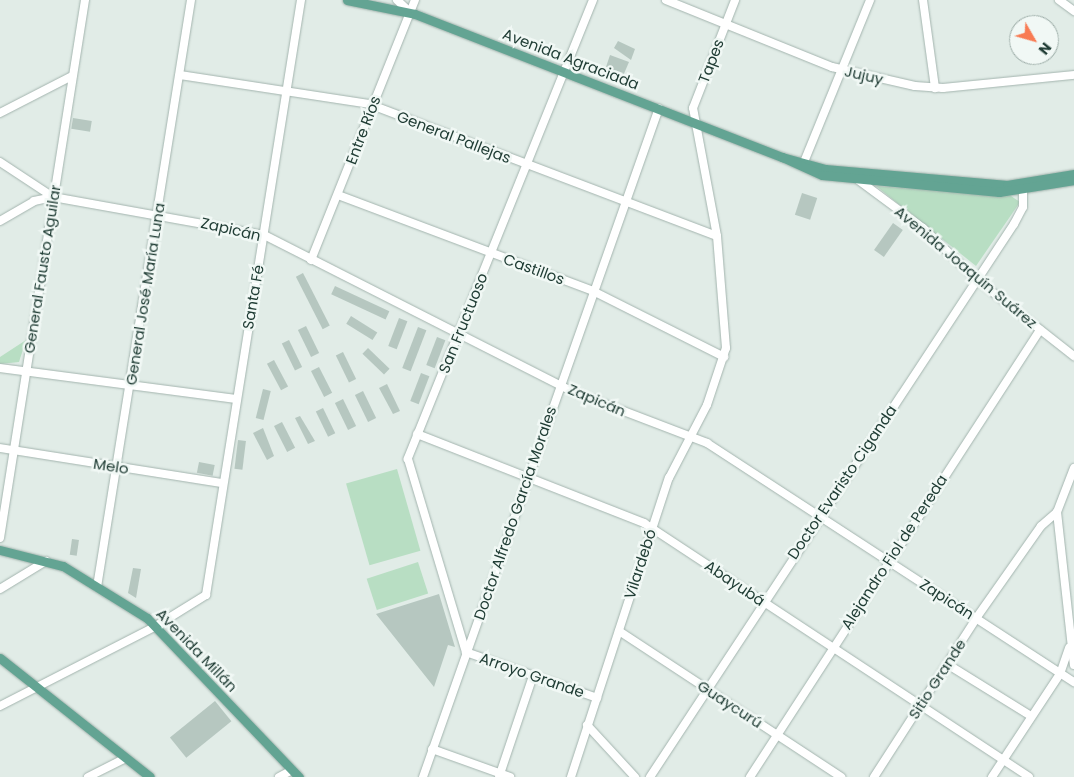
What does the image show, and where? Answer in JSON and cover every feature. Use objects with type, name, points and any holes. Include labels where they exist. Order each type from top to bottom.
[{"type":"main road","name":"Avenida Agraciada","points":[[347,0],[408,11],[697,122],[782,157],[816,174],[999,192],[1074,174]]},
{"type":"main road","name":"Avenida Agraciada","points":[[782,157],[825,169],[1023,187],[1074,180]]},
{"type":"main road","name":"Avenida Millán","points":[[0,550],[46,561],[97,587],[156,626],[296,773]]},
{"type":"main road","points":[[0,658],[150,777]]},
{"type":"street","name":"General Fausto Aguilar","points":[[0,538],[84,0]]},
{"type":"street","name":"General José María Luna","points":[[97,587],[191,0]]},
{"type":"street","name":"Santa Fé","points":[[156,626],[206,595],[222,483],[264,235],[268,189],[301,0]]},
{"type":"street","points":[[397,0],[408,11]]},
{"type":"street","name":"Entre Ríos","points":[[311,260],[338,195],[408,11],[415,0]]},
{"type":"street","name":"San Fructuoso","points":[[466,652],[408,459],[593,0]]},
{"type":"street","name":"Jujuy","points":[[666,0],[841,70],[934,88],[1074,74]]},
{"type":"street","name":"Tapes","points":[[717,236],[693,108],[735,0]]},
{"type":"street","points":[[804,162],[870,0]]},
{"type":"street","points":[[923,0],[934,88]]},
{"type":"street","points":[[1059,0],[1074,11]]},
{"type":"street","points":[[0,113],[72,76]]},
{"type":"street","name":"General Pallejas","points":[[180,76],[372,106],[717,236]]},
{"type":"street","name":"Doctor Alfredo García Morales","points":[[423,777],[560,384],[659,108]]},
{"type":"street","points":[[0,162],[53,197]]},
{"type":"street","name":"Avenida Joaquín Suárez","points":[[857,179],[923,228],[976,279],[1074,356]]},
{"type":"street","points":[[34,201],[37,186]]},
{"type":"street","name":"Doctor Evaristo Ciganda","points":[[650,777],[762,602],[1023,207],[1023,187]]},
{"type":"street","name":"Castillos","points":[[338,195],[593,291],[724,357]]},
{"type":"street","points":[[0,221],[34,201],[53,197]]},
{"type":"street","name":"Zapicán","points":[[53,197],[158,214],[264,235],[571,391],[690,435],[820,514],[1074,682]]},
{"type":"street","name":"Vilardebó","points":[[570,777],[674,465],[707,405],[724,357],[727,338],[717,236]]},
{"type":"street","name":"Alejandro Fiol de Pereda","points":[[750,777],[888,560],[1040,330]]},
{"type":"street","points":[[0,368],[26,368],[236,399]]},
{"type":"street","name":"Abayubá","points":[[418,434],[652,528],[1029,777]]},
{"type":"street","name":"Melo","points":[[0,448],[222,483]]},
{"type":"street","points":[[1074,468],[1057,512],[1070,646],[1074,665]]},
{"type":"street","name":"Sitio Grande","points":[[874,777],[977,618],[1042,526],[1057,512]]},
{"type":"street","points":[[0,589],[46,561]]},
{"type":"street","points":[[0,706],[156,626]]},
{"type":"street","name":"Guaycurú","points":[[619,631],[841,777]]},
{"type":"street","points":[[992,777],[1060,674],[1070,646]]},
{"type":"street","name":"Arroyo Grande","points":[[466,652],[597,698]]},
{"type":"street","points":[[947,664],[1031,716]]},
{"type":"street","points":[[499,775],[533,676]]},
{"type":"street","points":[[587,725],[635,777]]},
{"type":"street","points":[[432,749],[499,775],[510,777]]},
{"type":"street","points":[[88,777],[126,758]]},
{"type":"street","points":[[278,777],[296,773]]},
{"type":"green space","points":[[876,186],[1011,196],[1020,202],[976,266]]},
{"type":"green space","points":[[26,340],[19,362],[0,364],[0,357]]},
{"type":"green space","points":[[397,469],[420,551],[369,565],[346,484]]},
{"type":"green space","points":[[418,562],[428,593],[377,610],[367,579]]},
{"type":"building","points":[[618,41],[635,49],[631,60],[614,48]]},
{"type":"building","points":[[610,55],[629,62],[623,76],[606,67]]},
{"type":"building","points":[[73,118],[92,121],[90,132],[71,129]]},
{"type":"building","points":[[802,193],[817,198],[810,220],[795,215]]},
{"type":"building","points":[[893,223],[903,230],[884,257],[874,250]]},
{"type":"building","points":[[303,273],[330,326],[323,329],[296,277]]},
{"type":"building","points":[[335,286],[389,311],[386,320],[331,294]]},
{"type":"building","points":[[351,316],[377,332],[373,340],[346,324]]},
{"type":"building","points":[[399,318],[407,321],[397,349],[388,346]]},
{"type":"building","points":[[306,326],[319,353],[311,357],[298,330]]},
{"type":"building","points":[[418,327],[426,330],[411,371],[402,368]]},
{"type":"building","points":[[437,337],[445,340],[435,368],[426,365]]},
{"type":"building","points":[[289,340],[302,367],[295,370],[282,344]]},
{"type":"building","points":[[368,348],[390,369],[384,375],[362,354]]},
{"type":"building","points":[[343,352],[356,379],[349,382],[336,356]]},
{"type":"building","points":[[274,360],[288,386],[281,390],[267,364]]},
{"type":"building","points":[[319,367],[332,393],[324,397],[311,371]]},
{"type":"building","points":[[421,373],[429,376],[419,404],[410,401]]},
{"type":"building","points":[[387,384],[400,411],[393,414],[379,388]]},
{"type":"building","points":[[263,389],[271,391],[264,420],[256,418]]},
{"type":"building","points":[[363,391],[376,418],[368,422],[355,395]]},
{"type":"building","points":[[343,399],[356,426],[348,430],[335,403]]},
{"type":"building","points":[[323,408],[335,433],[328,437],[316,412]]},
{"type":"building","points":[[300,416],[315,441],[308,444],[295,418]]},
{"type":"building","points":[[282,422],[295,448],[287,452],[274,426]]},
{"type":"building","points":[[263,428],[274,456],[267,460],[253,433]]},
{"type":"building","points":[[238,440],[246,441],[242,470],[234,469]]},
{"type":"building","points":[[199,462],[215,465],[213,476],[197,473]]},
{"type":"building","points":[[72,539],[79,540],[77,556],[70,555]]},
{"type":"building","points":[[133,568],[141,569],[136,598],[128,593]]},
{"type":"building","points":[[439,594],[455,647],[448,645],[434,687],[376,614]]},
{"type":"building","points":[[215,701],[231,721],[186,758],[170,738]]}]
